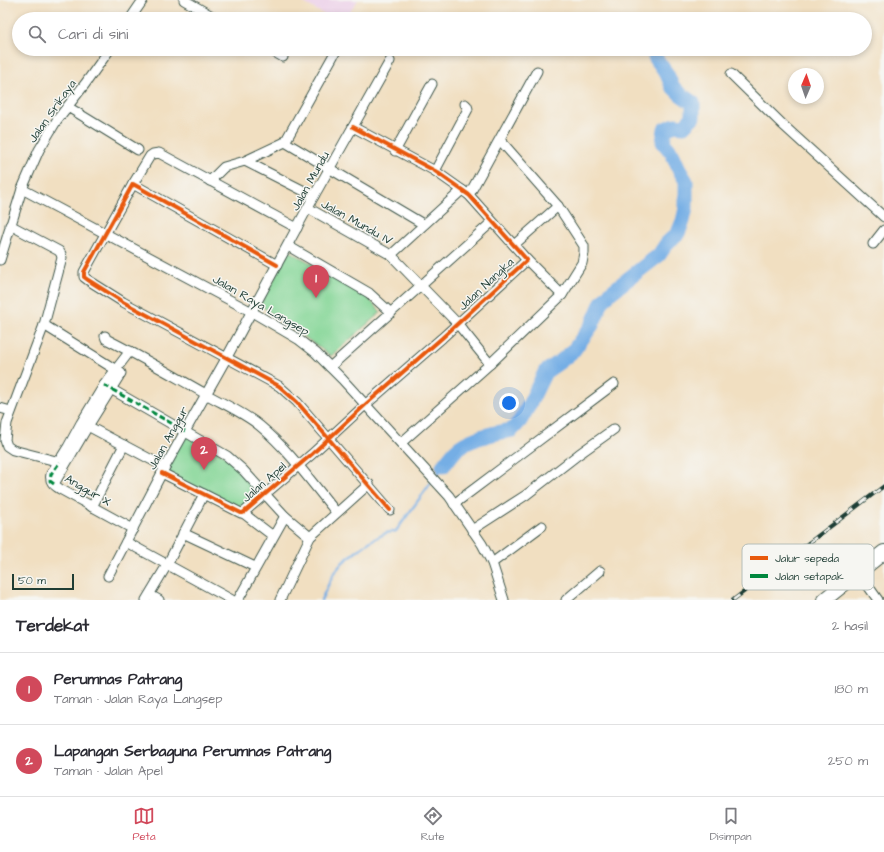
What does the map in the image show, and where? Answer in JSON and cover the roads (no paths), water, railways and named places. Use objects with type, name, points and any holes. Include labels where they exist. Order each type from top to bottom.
[{"type":"main road","points":[[874,560],[884,552]]},
{"type":"main road","points":[[824,600],[837,590]]},
{"type":"street","points":[[135,12],[143,0]]},
{"type":"street","points":[[184,0],[205,12]]},
{"type":"street","name":"Jalan Srikaya","points":[[0,260],[22,189],[39,150],[48,134],[105,56]]},
{"type":"street","points":[[210,181],[224,167],[245,161],[285,142],[333,56]]},
{"type":"street","name":"Jalan Mundu","points":[[252,312],[314,196],[390,61]]},
{"type":"street","points":[[391,255],[424,224],[466,192],[500,140],[536,71]]},
{"type":"street","points":[[731,74],[783,125],[884,216]]},
{"type":"street","points":[[395,151],[432,84]]},
{"type":"street","points":[[435,171],[468,109],[465,104]]},
{"type":"street","points":[[68,107],[138,150]]},
{"type":"street","name":"Jalan Nangka","points":[[353,127],[395,151],[435,171],[466,192],[526,260],[458,324],[365,404]]},
{"type":"street","points":[[401,443],[490,364],[562,295],[582,263],[584,246],[558,206],[500,140]]},
{"type":"street","points":[[285,142],[424,224]]},
{"type":"street","points":[[297,228],[159,153],[153,154],[150,156],[105,233],[84,272],[84,277],[123,302],[279,386],[297,402],[390,510]]},
{"type":"street","points":[[245,161],[314,196]]},
{"type":"street","points":[[133,184],[277,265]]},
{"type":"street","name":"Jalan Raya Langsep","points":[[22,189],[252,312],[298,338],[316,353],[401,443],[454,504],[472,530],[492,564],[504,600]]},
{"type":"street","points":[[514,246],[558,206]]},
{"type":"street","name":"Jalan Mundu IV","points":[[308,208],[391,255],[458,324],[490,364]]},
{"type":"street","points":[[330,367],[492,222]]},
{"type":"street","points":[[10,225],[59,251],[62,258],[44,325],[7,423],[5,437],[9,448],[60,462],[108,387],[116,369],[130,351]]},
{"type":"street","points":[[873,244],[884,230]]},
{"type":"street","points":[[288,246],[370,294],[392,313]]},
{"type":"street","points":[[526,260],[562,295]]},
{"type":"street","name":"Jalan Anggur","points":[[108,576],[185,431],[252,312]]},
{"type":"street","points":[[44,325],[116,369]]},
{"type":"street","points":[[105,336],[106,339],[242,412],[275,440],[336,512]]},
{"type":"street","points":[[454,504],[614,384]]},
{"type":"street","points":[[108,387],[227,456],[266,494],[284,516],[310,537]]},
{"type":"street","name":"Jalan Apel","points":[[84,424],[124,445],[204,494],[243,513],[298,466],[365,404]]},
{"type":"street","points":[[0,408],[11,411]]},
{"type":"street","points":[[54,484],[84,424]]},
{"type":"street","points":[[472,530],[526,495],[614,429]]},
{"type":"street","points":[[92,508],[124,445]]},
{"type":"street","name":"Anggur X","points":[[60,462],[50,477],[50,481],[92,508],[133,529]]},
{"type":"street","points":[[280,600],[310,537],[368,484]]},
{"type":"street","points":[[159,600],[148,598],[204,494]]},
{"type":"street","points":[[243,513],[273,536]]},
{"type":"street","points":[[238,600],[284,516]]},
{"type":"street","points":[[492,564],[542,526]]},
{"type":"street","points":[[184,533],[255,567]]},
{"type":"street","points":[[126,542],[232,600]]},
{"type":"street","points":[[566,600],[600,571]]},
{"type":"street","points":[[871,590],[878,600]]},
{"type":"waterway","points":[[443,466],[460,446],[474,439],[512,430],[520,421],[528,407],[545,372],[573,351],[592,325],[602,302],[610,293],[659,255],[667,243],[678,233],[686,208],[686,181],[672,153],[663,142],[665,129],[675,125],[684,126],[693,117],[693,103],[672,86],[667,74],[655,57]]},
{"type":"waterway","points":[[321,600],[334,573],[343,562],[369,542],[386,533],[396,531],[443,466]]},
{"type":"railway","points":[[807,544],[884,486]]},
{"type":"railway","points":[[733,600],[746,590]]},
{"type":"place","name":"Perumnas Patrang","points":[[316,298]]},
{"type":"place","name":"Lapangan Serbaguna Perumnas Patrang","points":[[204,470]]}]
